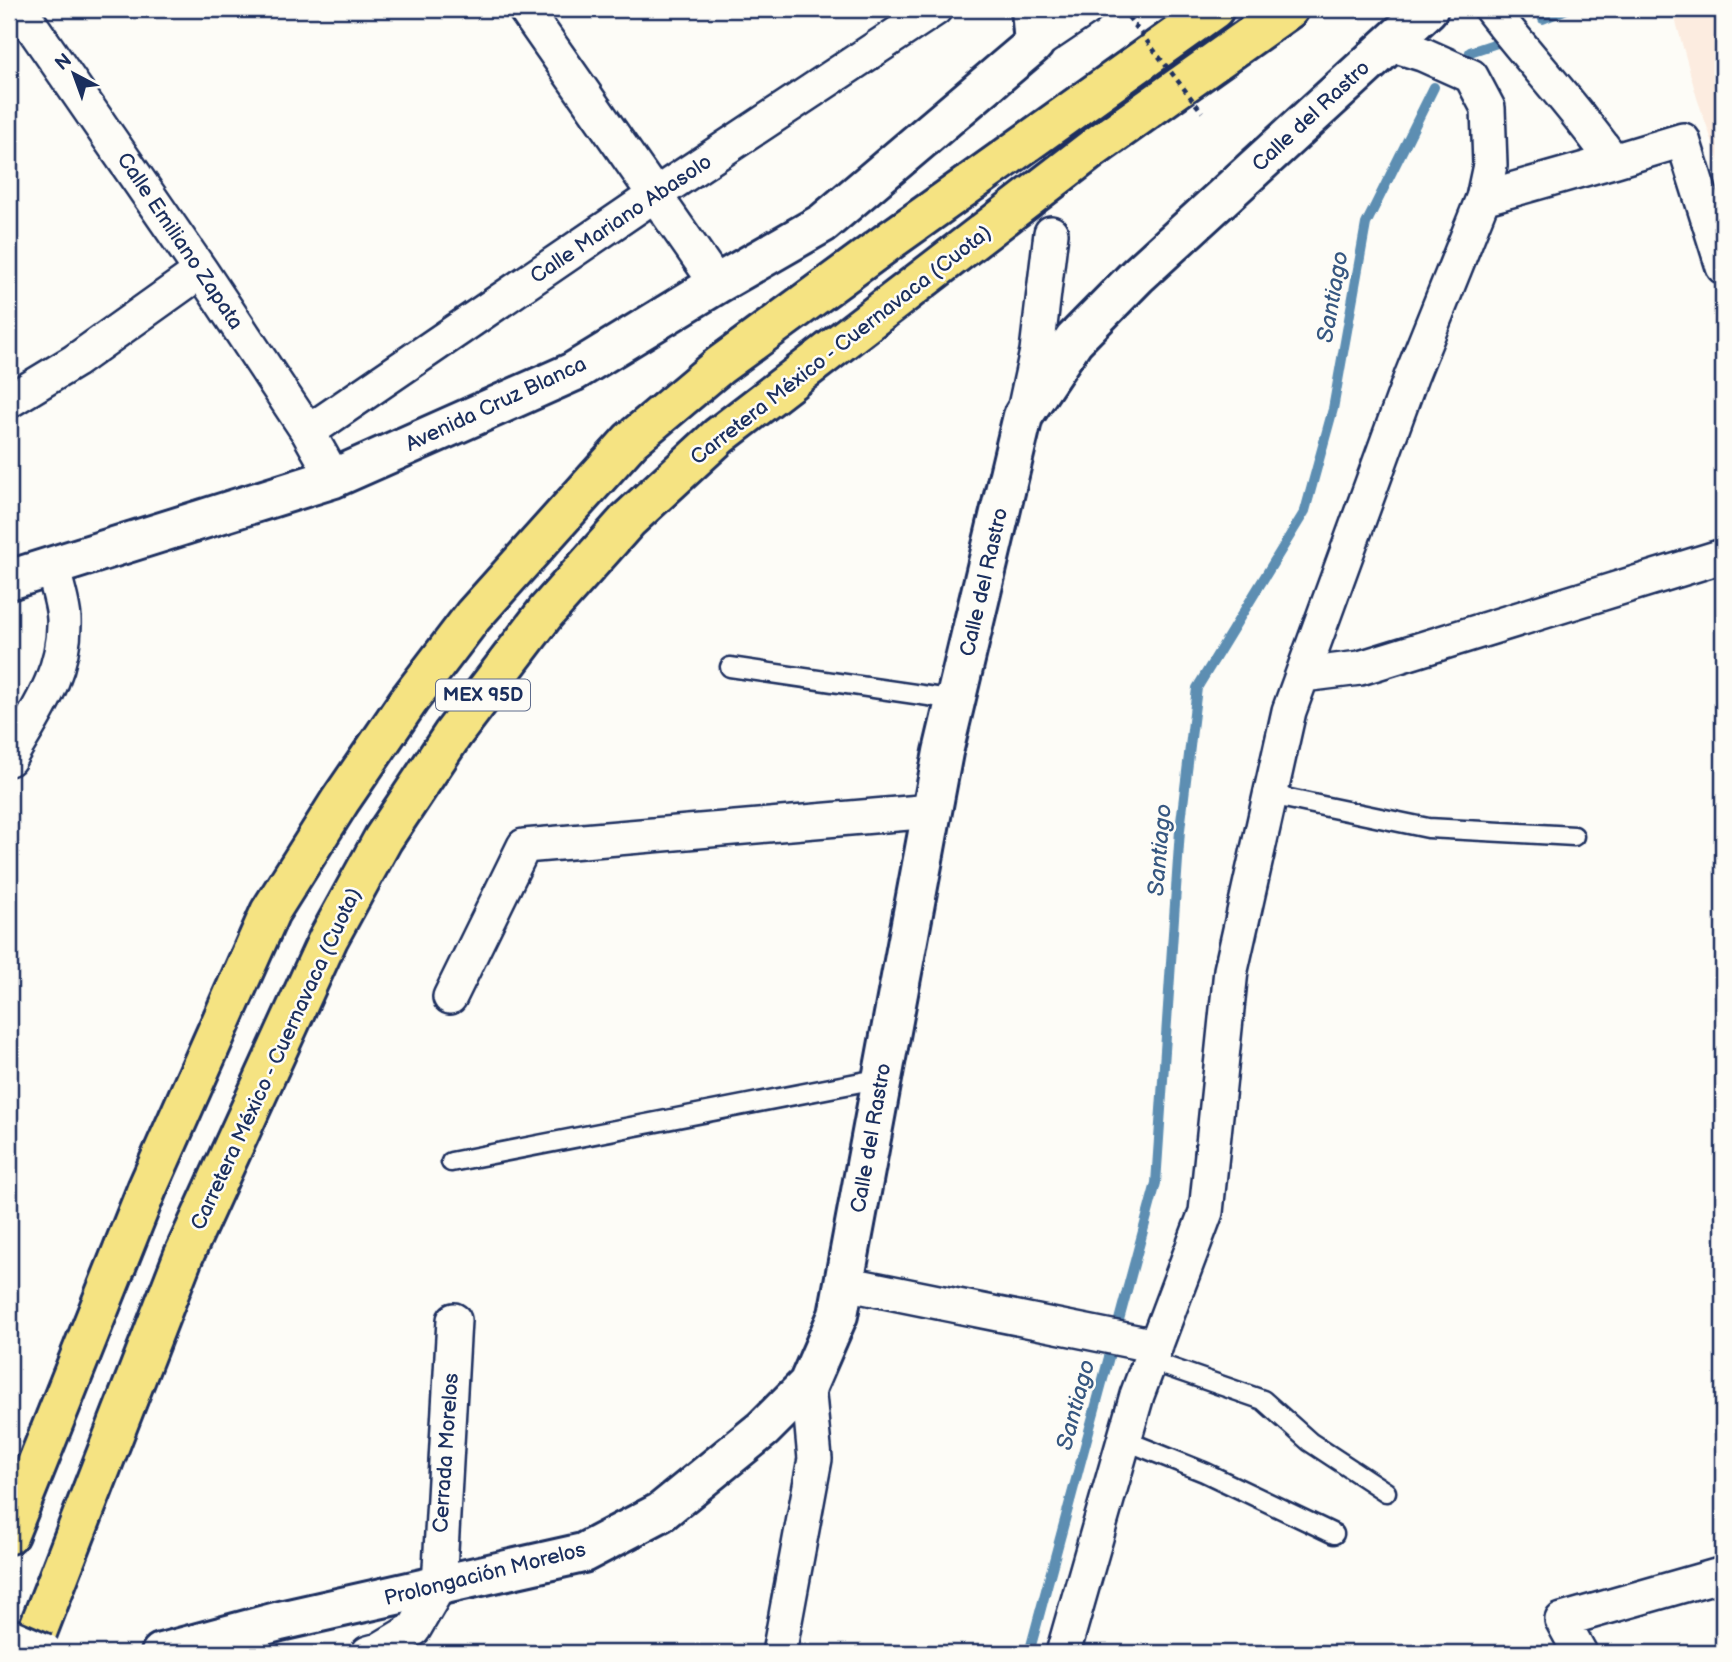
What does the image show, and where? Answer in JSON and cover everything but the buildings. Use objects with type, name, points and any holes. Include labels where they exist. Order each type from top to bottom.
[{"type":"highway","name":"MEX 95D","points":[[9,1534],[147,1189],[270,912],[340,801],[410,700],[473,616],[631,440],[719,366],[1214,9]]},
{"type":"highway","name":"Carretera México - Cuernavaca (Cuota)","points":[[29,1653],[183,1257],[328,939],[383,839],[453,734],[546,612],[628,520],[719,436],[1092,149],[1289,9]]},
{"type":"main road","name":"Calle del Rastro","points":[[841,1299],[932,811],[1023,416],[1074,340],[1101,312],[1428,9]]},
{"type":"main road","name":"Avenida Cruz Blanca","points":[[9,580],[334,478],[573,372],[717,284],[824,223],[1033,27]]},
{"type":"main road","name":"Prolongación Morelos","points":[[161,1653],[280,1621],[583,1553],[661,1512],[763,1429],[808,1384],[841,1299]]},
{"type":"main road","points":[[9,1638],[44,1653]]},
{"type":"street","name":"Calle Emiliano Zapata","points":[[20,9],[201,271],[308,432],[334,478]]},
{"type":"street","points":[[525,9],[717,284]]},
{"type":"street","name":"Calle Mariano Abasolo","points":[[308,432],[656,194],[935,9]]},
{"type":"street","points":[[1033,27],[1086,9]]},
{"type":"street","points":[[1492,9],[1533,63],[1583,118],[1613,161]]},
{"type":"street","points":[[1063,1653],[1151,1350],[1206,1212],[1231,970],[1289,710],[1411,377],[1483,198],[1490,165],[1488,108],[1471,76],[1422,54],[1390,44]]},
{"type":"street","points":[[1483,198],[1683,140],[1723,267]]},
{"type":"street","points":[[1023,416],[1037,351],[1051,233]]},
{"type":"street","points":[[9,401],[75,360],[201,271]]},
{"type":"street","points":[[1303,675],[1360,668],[1723,556]]},
{"type":"street","points":[[9,758],[51,688],[62,656],[64,617],[52,566]]},
{"type":"street","points":[[450,997],[524,846],[932,811]]},
{"type":"street","points":[[841,1299],[1098,1334],[1151,1350]]},
{"type":"street","name":"Cerrada Morelos","points":[[439,1586],[454,1320]]},
{"type":"street","points":[[779,1653],[815,1459],[808,1384]]},
{"type":"street","points":[[1580,1653],[1562,1620],[1723,1574]]},
{"type":"street","points":[[368,1653],[379,1650],[414,1629],[439,1586]]},
{"type":"lane","points":[[730,667],[956,700]]},
{"type":"lane","points":[[1270,795],[1428,828],[1574,836]]},
{"type":"lane","points":[[451,1161],[882,1078]]},
{"type":"lane","points":[[1151,1350],[1264,1400],[1310,1442],[1386,1492]]},
{"type":"lane","points":[[1124,1440],[1204,1472],[1334,1534]]},
{"type":"path","points":[[1122,9],[1202,112]]},
{"type":"shaded area","points":[[1678,9],[1723,9],[1723,172],[1697,98],[1676,22]]},
{"type":"waterway","name":"Santiago","points":[[1543,19],[1567,9]]},
{"type":"waterway","name":"Santiago","points":[[1470,52],[1497,43]]},
{"type":"waterway","name":"Santiago","points":[[1029,1653],[1156,1183],[1180,830],[1197,688],[1305,511],[1333,409],[1366,224],[1434,87]]}]
